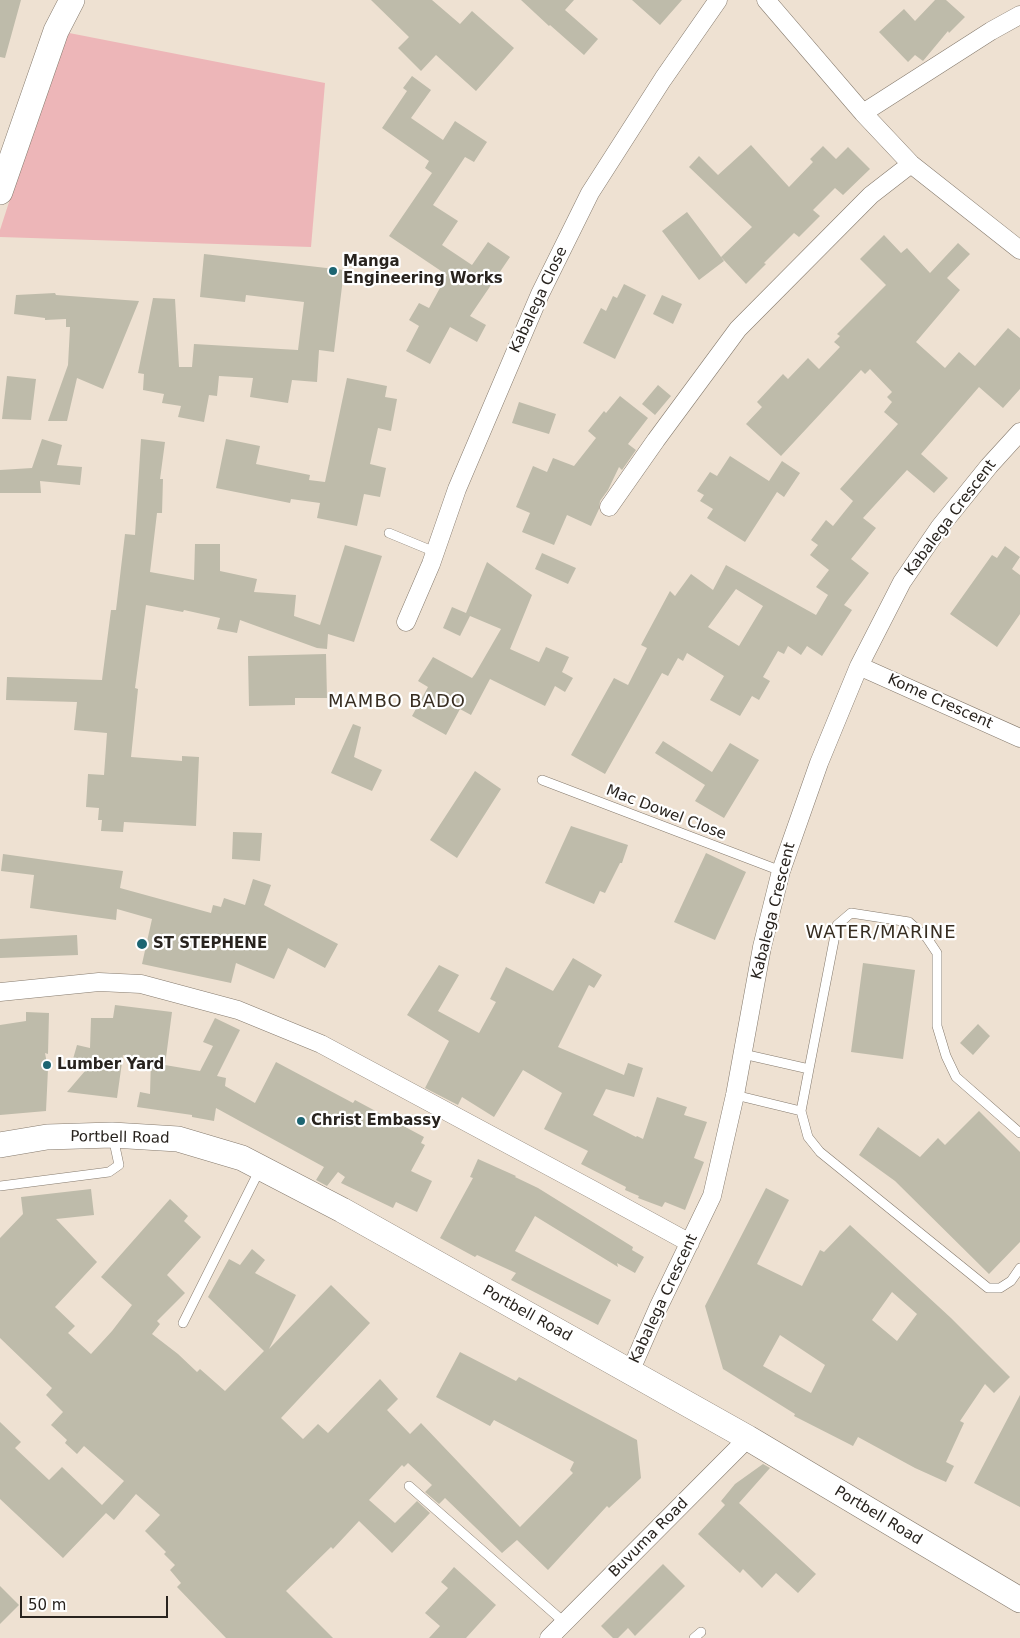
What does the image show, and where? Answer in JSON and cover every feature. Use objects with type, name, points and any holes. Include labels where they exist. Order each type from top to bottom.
[{"type":"main road","points":[[0,192],[56,31],[72,0]]},
{"type":"main road","name":"Portbell Road","points":[[0,1146],[47,1137],[112,1135],[178,1138],[242,1158],[342,1210],[748,1438],[1020,1600]]},
{"type":"street","name":"Kabalega Close","points":[[406,622],[435,552],[457,489],[540,294],[590,193],[663,79],[718,0]]},
{"type":"street","points":[[766,0],[863,113],[911,164],[1020,250]]},
{"type":"street","points":[[863,113],[991,31],[1020,16]]},
{"type":"street","points":[[609,507],[738,329],[871,195],[911,164]]},
{"type":"street","name":"Kabalega Crescent","points":[[630,1372],[658,1308],[712,1196],[735,1095],[762,947],[781,871],[819,762],[859,666],[902,582],[939,528],[989,466],[1020,432]]},
{"type":"street","name":"Kome Crescent","points":[[859,666],[1020,738]]},
{"type":"street","points":[[0,992],[99,982],[141,984],[238,1010],[321,1044],[690,1243]]},
{"type":"street","name":"Buvuma Road","points":[[550,1638],[748,1438]]},
{"type":"lane","points":[[389,533],[435,552]]},
{"type":"lane","name":"Mac Dowel Close","points":[[542,780],[781,871]]},
{"type":"lane","points":[[1020,1133],[956,1077],[946,1056],[937,1026],[937,953],[927,938],[909,922],[851,913],[837,925],[809,1069],[801,1111],[808,1137],[820,1152],[988,1288],[1000,1288],[1011,1281],[1020,1268]]},
{"type":"lane","points":[[742,1054],[809,1069]]},
{"type":"lane","points":[[735,1095],[801,1111]]},
{"type":"lane","points":[[0,1186],[108,1172],[119,1165],[112,1135]]},
{"type":"lane","points":[[183,1323],[260,1168]]},
{"type":"lane","points":[[409,1486],[565,1623]]},
{"type":"shaded area","points":[[64,32],[325,83],[311,247],[0,237],[0,230]]},
{"type":"building","points":[[0,0],[21,0],[5,58],[0,57]]},
{"type":"building","points":[[371,0],[432,0],[460,24],[472,11],[514,48],[476,91],[436,55],[421,71],[398,48],[409,37]]},
{"type":"building","points":[[521,0],[574,0],[565,10],[598,39],[584,55]]},
{"type":"building","points":[[632,0],[682,0],[660,25]]},
{"type":"building","points":[[935,0],[946,0],[965,17],[949,33],[948,31],[923,61],[915,55],[908,62],[879,32],[904,9],[915,21]]},
{"type":"building","points":[[412,76],[431,90],[411,118],[443,140],[455,121],[487,142],[474,162],[465,157],[433,205],[458,221],[442,245],[472,265],[488,242],[510,257],[470,316],[486,325],[477,342],[450,327],[430,364],[406,351],[419,326],[409,320],[419,303],[429,308],[447,275],[389,236],[432,173],[425,168],[429,161],[382,128],[407,91],[403,88]]},
{"type":"building","points":[[751,145],[789,187],[813,162],[810,159],[823,146],[836,159],[848,147],[870,169],[843,195],[835,188],[813,210],[820,216],[799,237],[794,233],[746,284],[721,257],[752,227],[689,167],[699,156],[718,175]]},
{"type":"building","points":[[687,212],[724,261],[699,280],[662,231]]},
{"type":"building","points":[[884,235],[901,253],[907,248],[930,273],[958,243],[970,254],[947,278],[960,290],[916,342],[945,368],[959,352],[975,366],[1008,328],[1020,338],[1020,389],[1003,408],[979,387],[921,454],[948,478],[934,493],[907,470],[863,518],[876,528],[851,559],[869,573],[844,605],[852,610],[822,656],[807,646],[801,655],[788,646],[784,654],[778,651],[763,677],[770,681],[759,700],[752,696],[740,716],[710,700],[724,676],[687,653],[683,661],[678,658],[668,676],[662,673],[605,774],[571,755],[614,678],[628,685],[647,648],[641,645],[670,591],[675,596],[691,574],[713,590],[726,565],[816,615],[828,595],[816,587],[829,570],[810,555],[818,545],[811,540],[826,520],[833,526],[853,501],[840,489],[898,424],[884,412],[892,402],[887,397],[892,392],[870,369],[865,374],[861,370],[781,456],[746,424],[762,407],[757,402],[783,374],[788,379],[808,358],[819,369],[840,347],[834,342],[840,336],[837,334],[886,285],[860,259]],"holes":[[[736,589],[763,606],[739,646],[708,627]]]},
{"type":"building","points":[[204,254],[344,270],[334,352],[319,350],[317,382],[292,380],[288,403],[250,397],[253,378],[219,376],[217,396],[209,395],[204,422],[178,417],[181,406],[162,403],[164,394],[143,390],[144,374],[138,373],[153,298],[175,299],[179,367],[192,367],[194,344],[298,350],[304,302],[246,295],[245,302],[200,297]]},
{"type":"building","points":[[624,284],[646,295],[615,359],[583,343],[601,308],[606,311],[613,296],[617,298]]},
{"type":"building","points":[[55,293],[56,295],[139,301],[103,389],[77,378],[67,421],[48,421],[68,365],[70,327],[66,327],[66,319],[45,320],[45,318],[14,314],[16,295]]},
{"type":"building","points":[[662,295],[682,304],[673,324],[653,314]]},
{"type":"building","points":[[7,376],[36,379],[31,420],[2,419]]},
{"type":"building","points":[[347,378],[387,386],[385,397],[397,399],[391,431],[378,428],[370,464],[386,468],[380,497],[364,494],[357,526],[317,518],[320,503],[291,499],[290,503],[216,488],[226,439],[260,446],[256,464],[310,475],[309,480],[325,482]]},
{"type":"building","points":[[658,385],[671,396],[655,415],[642,404]]},
{"type":"building","points":[[620,396],[648,418],[628,444],[636,450],[622,470],[619,467],[608,490],[600,501],[599,509],[591,526],[567,515],[554,545],[522,532],[530,513],[516,507],[533,466],[547,472],[553,458],[574,466],[596,438],[588,431],[604,411],[606,413]]},
{"type":"building","points":[[519,402],[556,414],[549,434],[512,423]]},
{"type":"building","points":[[42,439],[62,445],[57,465],[82,467],[80,485],[40,481],[41,493],[0,493],[0,470],[32,468]]},
{"type":"building","points":[[141,439],[165,442],[160,479],[163,479],[162,513],[157,513],[150,572],[194,580],[195,544],[220,544],[220,571],[257,579],[254,592],[296,595],[294,616],[320,625],[345,545],[382,556],[354,642],[328,634],[327,649],[317,648],[240,620],[237,633],[217,629],[220,618],[184,610],[183,612],[146,605],[135,688],[138,689],[131,757],[182,761],[182,756],[199,757],[196,826],[124,822],[123,832],[101,831],[102,820],[98,820],[99,808],[86,807],[88,774],[104,775],[107,733],[74,730],[77,702],[6,700],[7,677],[102,680],[111,610],[116,610],[125,534],[135,535]]},
{"type":"building","points":[[730,456],[769,481],[782,461],[800,473],[784,497],[777,492],[745,542],[707,518],[713,509],[700,501],[704,495],[697,491],[710,472],[717,476]]},
{"type":"building","points":[[1005,546],[1020,557],[1012,569],[1020,575],[1020,614],[997,647],[950,614],[992,555],[997,558]]},
{"type":"building","points":[[542,553],[576,568],[568,584],[535,569]]},
{"type":"building","points":[[487,562],[532,595],[510,649],[539,662],[546,647],[569,657],[562,672],[573,678],[565,692],[555,686],[545,706],[490,679],[471,715],[460,709],[446,735],[412,716],[428,687],[418,681],[433,657],[472,678],[475,674],[501,629],[470,616],[460,636],[443,628],[452,607],[466,613]]},
{"type":"building","points":[[326,654],[327,698],[295,698],[295,705],[249,706],[248,656]]},
{"type":"building","points":[[353,724],[361,727],[354,757],[382,770],[372,791],[331,773]]},
{"type":"building","points":[[663,741],[712,772],[730,743],[759,760],[724,818],[695,801],[705,785],[655,753]]},
{"type":"building","points":[[475,771],[501,789],[457,858],[430,840]]},
{"type":"building","points":[[571,826],[628,845],[622,863],[620,863],[605,893],[600,891],[594,904],[545,883]]},
{"type":"building","points":[[233,832],[262,833],[260,861],[232,859]]},
{"type":"building","points":[[706,853],[746,872],[715,940],[674,922]]},
{"type":"building","points":[[3,854],[123,871],[120,888],[211,913],[213,905],[221,907],[224,898],[245,905],[253,879],[271,885],[264,905],[338,944],[325,968],[288,948],[274,979],[236,963],[231,983],[142,964],[152,919],[117,909],[116,920],[30,908],[34,875],[1,871]]},
{"type":"building","points":[[77,935],[78,955],[0,958],[0,939]]},
{"type":"building","points":[[573,958],[602,975],[594,988],[589,985],[558,1047],[624,1075],[628,1063],[643,1068],[634,1097],[606,1089],[593,1115],[643,1139],[657,1097],[687,1107],[684,1115],[707,1122],[694,1158],[704,1162],[685,1210],[665,1202],[662,1207],[638,1198],[639,1196],[625,1190],[626,1187],[581,1164],[588,1151],[544,1129],[562,1093],[523,1070],[494,1117],[462,1097],[458,1105],[425,1088],[449,1041],[407,1015],[439,965],[459,975],[438,1011],[479,1033],[496,1002],[490,999],[506,967],[553,991]]},
{"type":"building","points":[[863,963],[915,970],[903,1059],[851,1052]]},
{"type":"building","points":[[115,1005],[172,1012],[165,1065],[200,1071],[213,1046],[203,1042],[215,1018],[240,1030],[217,1076],[226,1078],[225,1086],[255,1103],[276,1062],[353,1103],[355,1100],[424,1137],[421,1143],[425,1145],[411,1171],[432,1181],[417,1212],[396,1202],[393,1208],[341,1183],[345,1177],[338,1172],[327,1186],[316,1180],[324,1167],[216,1108],[214,1121],[192,1117],[192,1115],[137,1107],[140,1092],[150,1094],[151,1059],[123,1055],[117,1098],[67,1092],[91,1064],[73,1059],[77,1045],[90,1048],[91,1018],[113,1018]]},
{"type":"building","points":[[26,1012],[49,1013],[48,1054],[45,1053],[48,1069],[46,1111],[0,1115],[0,1025],[26,1021]]},
{"type":"building","points":[[978,1024],[990,1036],[973,1055],[960,1043]]},
{"type":"building","points":[[979,1111],[1020,1152],[1020,1242],[989,1274],[895,1181],[859,1155],[878,1127],[920,1157],[938,1138],[945,1145]]},
{"type":"building","points":[[478,1159],[538,1188],[633,1247],[632,1250],[644,1257],[635,1273],[617,1263],[618,1267],[535,1216],[515,1251],[611,1300],[598,1325],[511,1280],[516,1273],[477,1255],[475,1257],[440,1238],[473,1178],[470,1177]]},
{"type":"building","points":[[766,1188],[789,1200],[757,1264],[802,1286],[820,1250],[824,1252],[850,1225],[951,1318],[1010,1377],[994,1393],[985,1384],[960,1421],[964,1423],[946,1462],[954,1466],[946,1482],[915,1468],[858,1437],[853,1446],[794,1416],[795,1414],[723,1369],[705,1306]],"holes":[[[892,1292],[917,1314],[897,1341],[872,1320]],[[780,1335],[825,1365],[811,1393],[763,1366]]]},
{"type":"building","points":[[91,1189],[94,1215],[56,1219],[97,1262],[55,1307],[75,1326],[68,1333],[91,1354],[132,1305],[101,1277],[170,1199],[188,1216],[184,1221],[201,1237],[167,1275],[185,1293],[157,1321],[160,1324],[152,1334],[197,1372],[200,1369],[225,1391],[264,1351],[208,1297],[229,1259],[240,1265],[252,1249],[265,1260],[255,1273],[296,1295],[269,1349],[331,1285],[370,1323],[281,1418],[303,1439],[318,1424],[328,1433],[380,1379],[398,1399],[387,1410],[410,1434],[421,1423],[520,1527],[573,1473],[570,1470],[574,1462],[494,1420],[490,1426],[436,1397],[460,1352],[516,1381],[519,1377],[637,1440],[641,1478],[609,1508],[607,1506],[548,1570],[517,1540],[502,1553],[445,1498],[439,1504],[425,1492],[432,1485],[408,1463],[404,1467],[402,1465],[369,1500],[395,1523],[417,1501],[430,1513],[392,1553],[359,1521],[333,1549],[331,1547],[286,1591],[333,1638],[226,1638],[177,1587],[181,1583],[170,1570],[175,1565],[164,1554],[166,1552],[145,1531],[160,1515],[136,1494],[114,1520],[106,1513],[63,1558],[0,1499],[0,1422],[21,1442],[15,1448],[49,1480],[62,1467],[102,1505],[124,1481],[84,1446],[77,1454],[65,1443],[67,1440],[51,1425],[63,1412],[46,1395],[52,1388],[0,1338],[0,1238],[23,1214],[21,1197]]},
{"type":"building","points":[[1020,1395],[1020,1507],[974,1483]]},
{"type":"building","points":[[763,1464],[770,1468],[739,1503],[816,1574],[798,1593],[776,1573],[762,1588],[743,1569],[740,1573],[698,1534],[725,1505],[721,1501],[735,1484]]},
{"type":"building","points":[[663,1564],[685,1586],[635,1636],[628,1628],[618,1638],[613,1638],[601,1626]]},
{"type":"building","points":[[454,1567],[496,1605],[466,1638],[429,1638],[440,1626],[425,1613],[448,1588],[441,1582]]},
{"type":"building","points":[[0,1586],[19,1605],[0,1624]]},
{"type":"place","name":"Manga Engineering Works","points":[[333,271]]},
{"type":"place","name":"ST STEPHENE","points":[[142,944]]},
{"type":"place","name":"Lumber Yard","points":[[47,1065]]},
{"type":"place","name":"Christ Embassy","points":[[301,1121]]},
{"type":"district","name":"MAMBO BADO","points":[[397,702]]},
{"type":"district","name":"WATER/MARINE","points":[[881,933]]}]
